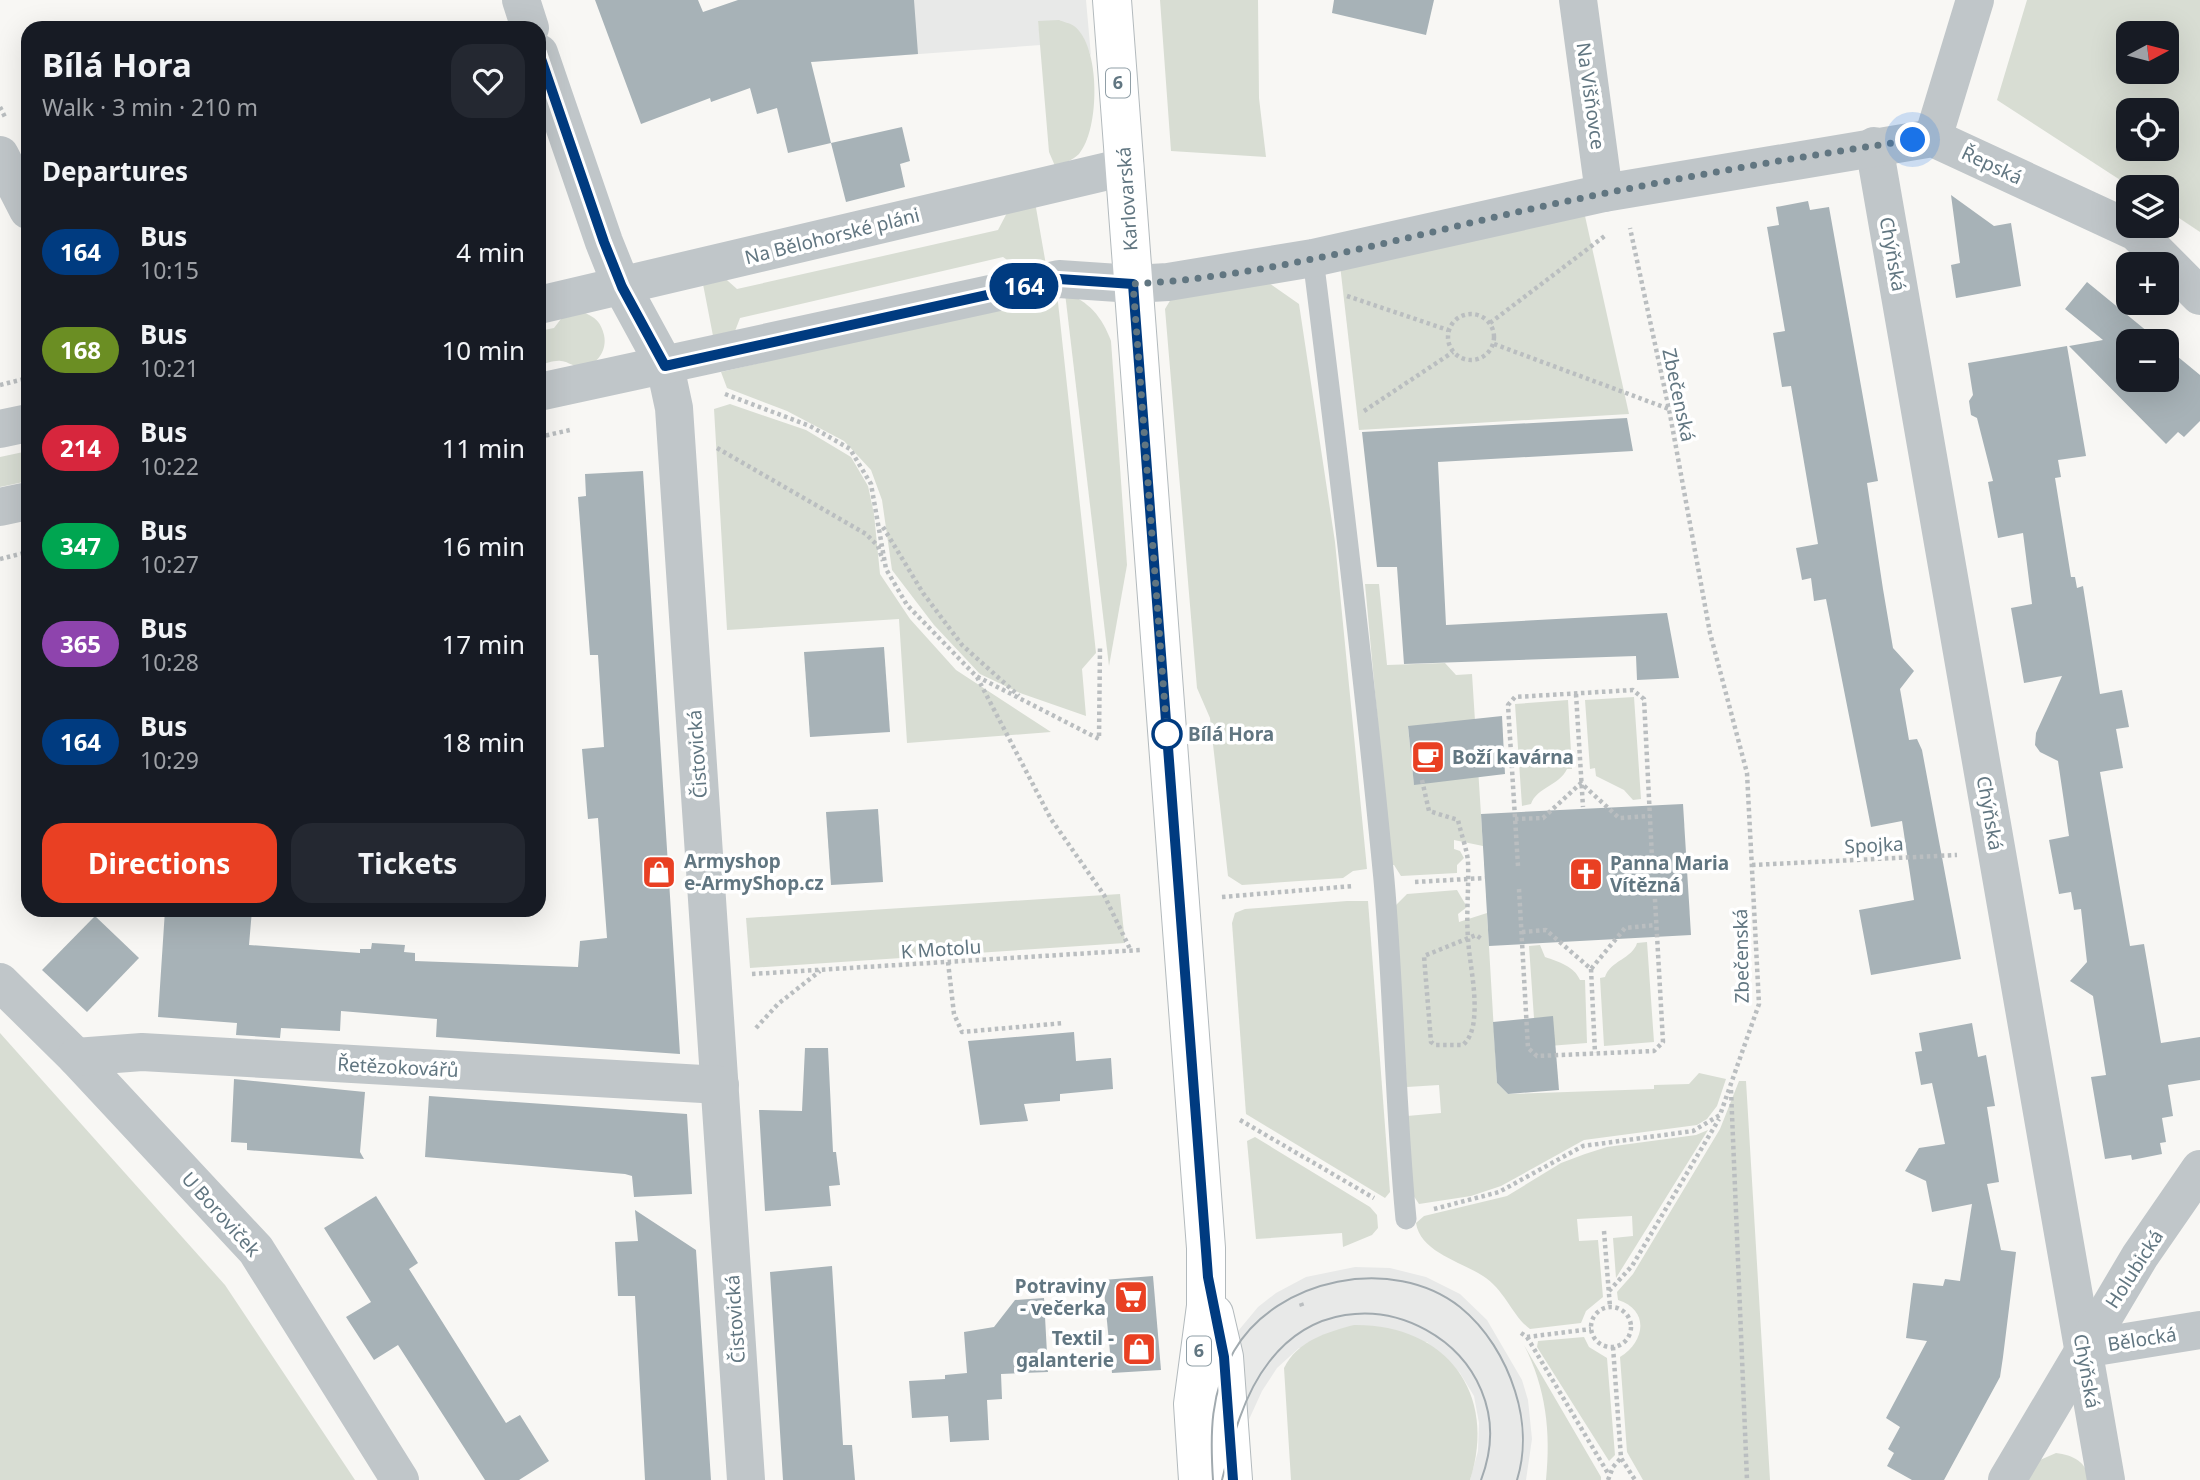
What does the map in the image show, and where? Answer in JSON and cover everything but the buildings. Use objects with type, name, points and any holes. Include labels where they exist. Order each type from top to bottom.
[{"type":"main road","name":"Karlovarská","points":[[1112,0],[1208,1277],[1224,1357],[1233,1480]]},
{"type":"main road","name":"Karlovarská","points":[[1198,1480],[1193,1404],[1208,1277]]},
{"type":"street","points":[[521,0],[528,21]]},
{"type":"street","name":"Na Višňovce","points":[[1578,0],[1616,191]]},
{"type":"street","points":[[546,391],[1059,279],[1133,284],[1315,272],[1616,191],[1933,138],[1975,0]]},
{"type":"street","name":"Čistovická","points":[[546,73],[622,287],[665,366],[674,408],[746,1480]]},
{"type":"street","name":"Řepská","points":[[1933,138],[2136,232],[2200,296]]},
{"type":"street","name":"Chýňská","points":[[1874,146],[2106,1480]]},
{"type":"street","points":[[0,155],[21,196]]},
{"type":"street","name":"Na Bělohorské pláni","points":[[546,303],[1125,167]]},
{"type":"street","points":[[0,429],[21,424]]},
{"type":"street","points":[[0,507],[21,502]]},
{"type":"street","name":"U Boroviček","points":[[0,982],[76,1057],[256,1250],[400,1480]]},
{"type":"street","name":"Řetězokovářů","points":[[76,1057],[142,1052],[720,1085]]},
{"type":"street","name":"Holubická","points":[[2007,1480],[2140,1256],[2200,1169]]},
{"type":"street","name":"Bělocká","points":[[2083,1349],[2200,1330]]},
{"type":"lane","points":[[1315,272],[1336,429],[1384,883],[1395,1098],[1406,1219]]},
{"type":"path","name":"Zbečenská","points":[[1609,1291],[1632,1266],[1720,1115],[1759,1004],[1747,773],[1710,633],[1669,409],[1627,215],[1616,191]]},
{"type":"path","points":[[1490,323],[1577,257]]},
{"type":"path","points":[[1315,272],[1448,330]]},
{"type":"path","points":[[1465,314],[1480,315],[1490,323],[1494,334],[1493,344],[1487,355],[1472,361],[1453,352],[1449,345],[1448,330],[1452,324],[1465,314]]},
{"type":"path","points":[[1493,344],[1669,409]]},
{"type":"path","points":[[1336,429],[1453,352]]},
{"type":"path","points":[[0,384],[21,380]]},
{"type":"path","points":[[721,393],[810,426],[850,449],[872,484],[886,569]]},
{"type":"path","points":[[546,435],[576,428]]},
{"type":"path","points":[[708,442],[866,534],[878,546],[886,569],[907,605],[976,676],[1052,818],[1104,895],[1131,950]]},
{"type":"path","points":[[880,523],[923,593],[962,645],[1023,701]]},
{"type":"path","points":[[0,559],[21,554]]},
{"type":"path","points":[[976,676],[1099,739],[1100,647]]},
{"type":"path","points":[[1518,866],[1508,705],[1515,697],[1633,690],[1644,699],[1652,858]]},
{"type":"path","points":[[1576,694],[1583,807]]},
{"type":"path","points":[[1422,780],[1429,811],[1458,820],[1468,859],[1468,938],[1474,1010],[1470,1039],[1463,1045],[1435,1045],[1431,1042],[1424,956],[1468,938],[1480,936],[1483,940]]},
{"type":"path","points":[[1581,783],[1619,818],[1650,816]]},
{"type":"path","points":[[1515,819],[1543,818],[1581,783]]},
{"type":"path","name":"Spojka","points":[[1752,865],[1997,853]]},
{"type":"path","points":[[1519,889],[1528,1048],[1537,1056],[1654,1051],[1663,1042],[1654,882]]},
{"type":"path","points":[[1595,1053],[1591,969],[1625,928],[1656,925]]},
{"type":"path","points":[[1522,932],[1546,930],[1591,969]]},
{"type":"path","name":"K Motolu","points":[[745,975],[1140,950]]},
{"type":"path","points":[[948,962],[954,1014],[962,1032],[1064,1023]]},
{"type":"path","points":[[755,1030],[778,1003],[821,971]]},
{"type":"path","points":[[1731,1086],[1747,1480]]},
{"type":"path","points":[[1240,1120],[1406,1219],[1414,1213],[1499,1192],[1583,1146],[1693,1131],[1720,1115]]},
{"type":"path","points":[[1604,1231],[1610,1307]]},
{"type":"path","points":[[1610,1307],[1625,1312],[1631,1324],[1625,1342],[1613,1347],[1595,1340],[1591,1329],[1594,1315],[1610,1307]]},
{"type":"path","points":[[1521,1333],[1527,1336],[1591,1329]]},
{"type":"path","points":[[1527,1336],[1609,1477],[1622,1458]]},
{"type":"path","points":[[1613,1347],[1622,1458],[1635,1480]]},
{"type":"shaded area","points":[[796,0],[1086,0],[1091,56],[1083,37],[1038,21],[1041,45],[811,62]]},
{"type":"shaded area","points":[[1160,0],[1258,0],[1259,98],[1266,157],[1171,151]]},
{"type":"shaded area","points":[[2027,0],[2200,0],[2200,232],[2179,218],[2179,175],[2116,175],[2116,177],[1997,100]]},
{"type":"shaded area","points":[[1059,20],[1074,26],[1083,36],[1089,51],[1093,69],[1094,108],[1091,127],[1079,154],[1055,166],[1049,152],[1038,21]]},
{"type":"shaded area","points":[[1035,202],[1046,265],[1024,272],[1003,257],[740,318],[732,339],[714,341],[702,279],[719,273],[737,289],[998,230],[1009,209]]},
{"type":"shaded area","points":[[1585,216],[1629,414],[1359,430],[1340,265]]},
{"type":"shaded area","points":[[1269,283],[1299,304],[1335,542],[1367,869],[1353,871],[1343,878],[1242,885],[1228,876],[1210,718],[1197,688],[1165,309],[1171,299]]},
{"type":"shaded area","points":[[1057,293],[1096,653],[1082,669],[1086,716],[1020,693],[980,674],[934,625],[892,570],[882,500],[871,470],[844,441],[787,411],[727,388],[721,372]]},
{"type":"shaded area","points":[[1065,293],[1081,300],[1094,311],[1111,341],[1127,565],[1109,666]]},
{"type":"shaded area","points":[[583,312],[597,320],[603,330],[605,341],[602,353],[589,365],[583,367],[558,361],[546,364],[546,330],[554,328],[564,315]]},
{"type":"shaded area","points":[[730,404],[806,430],[851,457],[868,486],[874,514],[880,574],[910,619],[956,670],[1051,732],[907,743],[899,619],[727,630],[714,409]]},
{"type":"shaded area","points":[[21,452],[21,482],[0,487],[0,457]]},
{"type":"shaded area","points":[[1365,584],[1379,584],[1387,665],[1445,663],[1456,675],[1472,674],[1483,846],[1454,840],[1454,849],[1460,851],[1464,858],[1457,865],[1457,873],[1401,876],[1394,865],[1391,865]],"holes":[[[1446,722],[1414,784],[1408,727]]]},
{"type":"shaded area","points":[[1634,697],[1641,799],[1633,800],[1624,790],[1596,776],[1595,768],[1590,769],[1585,700]]},
{"type":"shaded area","points":[[1568,700],[1572,769],[1567,769],[1559,779],[1538,794],[1531,804],[1522,806],[1515,704]]},
{"type":"shaded area","points":[[1457,890],[1467,907],[1458,914],[1459,922],[1487,913],[1497,1083],[1508,1094],[1654,1089],[1654,1085],[1689,1084],[1699,1073],[1726,1079],[1717,1106],[1707,1119],[1697,1125],[1584,1140],[1501,1186],[1471,1196],[1419,1204],[1413,1195],[1407,1116],[1441,1113],[1439,1085],[1407,1087],[1394,907],[1407,894]]},
{"type":"shaded area","points":[[1120,894],[1125,943],[750,968],[746,918]]},
{"type":"shaded area","points":[[1368,901],[1390,1192],[1385,1198],[1246,1114],[1232,923],[1235,913],[1245,909]]},
{"type":"shaded area","points":[[1647,942],[1654,1042],[1604,1046],[1600,978],[1605,977],[1637,943]]},
{"type":"shaded area","points":[[1540,945],[1545,957],[1566,965],[1580,980],[1585,980],[1587,1043],[1536,1047],[1529,946]]},
{"type":"shaded area","points":[[0,1033],[225,1285],[355,1480],[0,1480]]},
{"type":"shaded area","points":[[1739,1081],[1746,1081],[1770,1480],[1643,1480],[1627,1452],[1620,1357],[1635,1343],[1639,1335],[1639,1318],[1628,1305],[1618,1300],[1617,1292],[1633,1274],[1720,1129]]},
{"type":"shaded area","points":[[1708,1130],[1616,1278],[1613,1238],[1633,1236],[1632,1216],[1577,1219],[1579,1241],[1598,1240],[1603,1297],[1586,1311],[1581,1323],[1530,1329],[1491,1282],[1433,1249],[1419,1233],[1416,1223],[1424,1216],[1507,1196],[1561,1163],[1585,1154],[1607,1147],[1696,1135]]},
{"type":"shaded area","points":[[1255,1137],[1370,1207],[1377,1215],[1378,1228],[1372,1235],[1343,1247],[1342,1233],[1256,1239],[1247,1141]]},
{"type":"shaded area","points":[[1355,1267],[1390,1268],[1426,1277],[1460,1294],[1487,1320],[1522,1380],[1528,1400],[1532,1439],[1526,1480],[1470,1480],[1478,1451],[1479,1423],[1474,1396],[1460,1373],[1427,1342],[1299,1348],[1277,1368],[1262,1391],[1241,1437],[1234,1336],[1258,1307],[1276,1293],[1306,1277]]},
{"type":"shaded area","points":[[1354,1325],[1386,1328],[1414,1336],[1438,1350],[1457,1369],[1470,1392],[1476,1419],[1477,1448],[1470,1480],[1291,1480],[1284,1368],[1305,1344]]},
{"type":"shaded area","points":[[1584,1337],[1589,1347],[1607,1358],[1615,1455],[1609,1461],[1537,1347],[1538,1341]]},
{"type":"shaded area","points":[[1524,1345],[1601,1480],[1546,1480],[1548,1445],[1545,1411],[1537,1377]]},
{"type":"shaded area","points":[[2056,1453],[2078,1460],[2085,1468],[2089,1480],[2026,1480],[2040,1460]]},
{"type":"tram line","points":[[1213,1480],[1213,1414],[1220,1382],[1234,1351],[1253,1326],[1278,1306],[1306,1291],[1338,1282],[1370,1278],[1402,1281],[1433,1291],[1460,1307],[1486,1334],[1506,1367],[1520,1413],[1523,1446],[1517,1480]]},
{"type":"tram line","points":[[1222,1480],[1245,1403],[1269,1362],[1305,1330],[1345,1315],[1387,1316],[1426,1330],[1459,1355],[1481,1390],[1490,1432],[1481,1480]]},
{"type":"bus line","name":"164","points":[[546,73],[622,287],[665,366],[1059,279],[1133,284],[1208,1277],[1224,1357],[1233,1480]]},
{"type":"place","name":"Bílá Hora","points":[[1167,734]]},
{"type":"place","name":"Boží kavárna","points":[[1428,757]]},
{"type":"place","name":"Armyshop e-ArmyShop.cz","points":[[659,872]]},
{"type":"place","name":"Panna Maria Vítězná","points":[[1586,874]]},
{"type":"place","name":"Potraviny - večerka","points":[[1131,1297]]},
{"type":"place","name":"Textil - galanterie","points":[[1139,1349]]},
{"type":"route","points":[[1167,734],[1133,284],[1168,282],[1314,258],[1604,193],[1913,140]]}]
